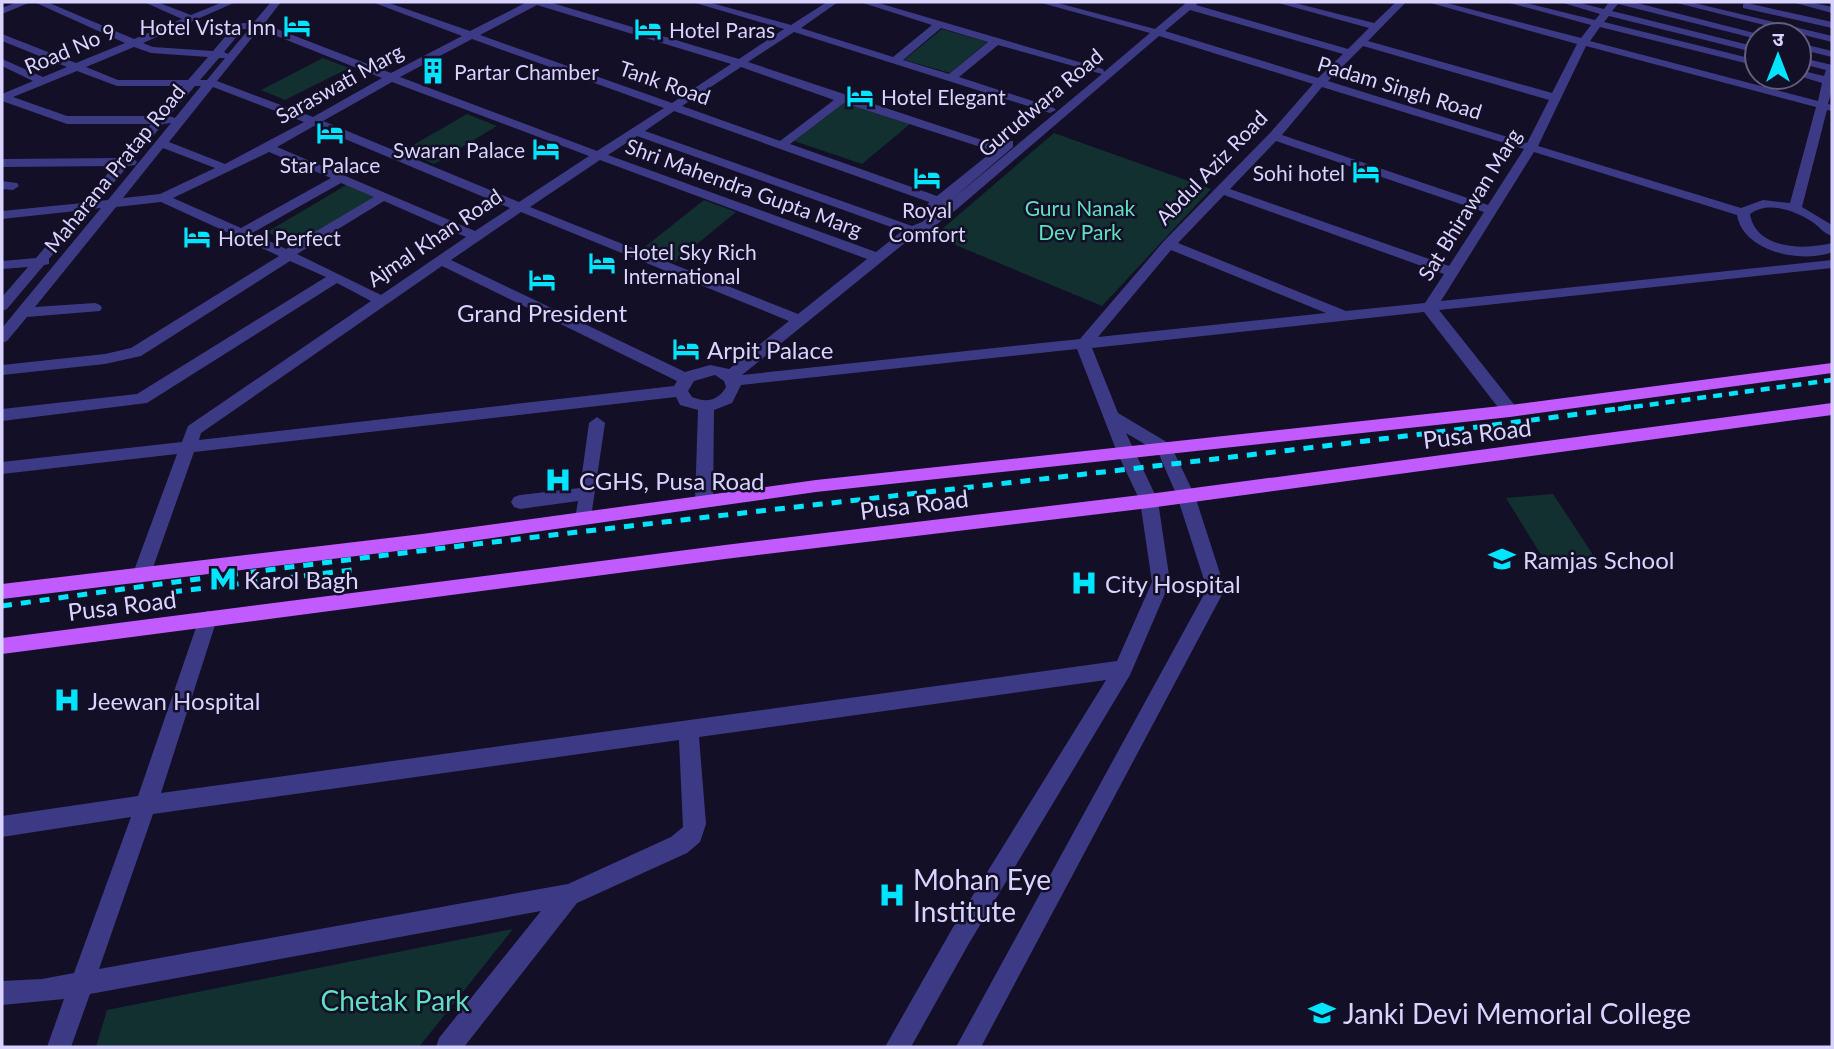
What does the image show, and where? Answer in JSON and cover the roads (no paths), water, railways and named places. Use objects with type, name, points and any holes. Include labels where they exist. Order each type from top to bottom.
[{"type":"main road","name":"Pusa Road","points":[[2,592],[584,519],[816,486],[1510,411],[1832,368]]},
{"type":"main road","name":"Pusa Road","points":[[2,646],[738,550],[1149,501],[1832,409]]},
{"type":"street","points":[[2,11],[26,2]]},
{"type":"street","points":[[39,2],[132,44],[169,53],[234,55]]},
{"type":"street","points":[[149,2],[192,19]]},
{"type":"street","name":"Road No 9","points":[[2,97],[231,2]]},
{"type":"street","name":"Maharana Pratap Road","points":[[5,331],[276,2]]},
{"type":"street","name":"Tank Road","points":[[377,2],[945,203]]},
{"type":"street","points":[[536,2],[740,63],[1001,150]]},
{"type":"street","name":"Saraswati Marg","points":[[2,215],[163,198],[268,147],[390,78],[536,2]]},
{"type":"street","points":[[697,2],[792,28],[1050,110]]},
{"type":"street","name":"Ajmal Khan Road","points":[[141,576],[194,430],[519,207],[833,2]]},
{"type":"street","points":[[864,2],[1098,71]]},
{"type":"street","name":"Padam Singh Road","points":[[1043,2],[1151,31],[1743,213]]},
{"type":"street","points":[[1280,2],[1376,27]]},
{"type":"street","name":"Abdul Aziz Road","points":[[1083,345],[1169,244],[1401,2]]},
{"type":"street","points":[[1432,2],[1827,102]]},
{"type":"street","points":[[1451,2],[1585,40]]},
{"type":"street","points":[[1511,2],[1743,59]]},
{"type":"street","points":[[1565,2],[1743,46]]},
{"type":"street","name":"Sat Bhirawan Marg","points":[[1510,411],[1429,307],[1530,149],[1585,40],[1614,2]]},
{"type":"street","points":[[1622,2],[1743,32]]},
{"type":"street","points":[[1678,2],[1832,39]]},
{"type":"street","points":[[1797,2],[1832,10]]},
{"type":"street","points":[[1187,3],[1350,53]]},
{"type":"street","name":"Gurudwara Road","points":[[731,378],[912,230],[928,225],[945,203],[1001,150],[1187,3]]},
{"type":"street","points":[[1737,4],[1832,25]]},
{"type":"street","points":[[895,61],[939,24]]},
{"type":"street","name":"Maharana Pratap Road","points":[[2,306],[163,120],[240,26],[258,25]]},
{"type":"street","name":"Shri Mahendra Gupta Marg","points":[[258,25],[597,156],[878,258]]},
{"type":"street","name":"Gurudwara Road","points":[[945,203],[1151,31]]},
{"type":"street","points":[[2,37],[117,83],[211,83],[316,121],[519,207],[800,320]]},
{"type":"street","points":[[951,78],[996,41]]},
{"type":"street","points":[[1362,42],[1555,98]]},
{"type":"street","points":[[1813,49],[1832,54]]},
{"type":"street","points":[[2,62],[42,81]]},
{"type":"street","points":[[1813,66],[1832,73]]},
{"type":"street","points":[[1813,73],[1832,73]]},
{"type":"street","points":[[1795,209],[1827,102],[1832,73]]},
{"type":"street","points":[[2,97],[67,120],[180,119]]},
{"type":"street","points":[[783,144],[842,99]]},
{"type":"street","points":[[634,131],[912,230]]},
{"type":"street","points":[[1274,136],[1491,210]]},
{"type":"street","points":[[161,143],[225,168]]},
{"type":"street","points":[[268,147],[476,236]]},
{"type":"street","points":[[2,163],[146,162]]},
{"type":"street","points":[[241,234],[341,178]]},
{"type":"street","points":[[1221,190],[1453,272]]},
{"type":"street","points":[[2,370],[105,359],[136,352],[384,196]]},
{"type":"street","points":[[163,198],[337,277],[381,301]]},
{"type":"street","points":[[731,378],[1083,345],[1343,314],[1832,264],[1825,250],[1782,248],[1759,238],[1745,225],[1743,213],[1757,205],[1795,209],[1822,222],[1832,232]]},
{"type":"street","points":[[1169,244],[1343,314]]},
{"type":"street","points":[[441,260],[683,385]]},
{"type":"street","points":[[2,265],[65,261]]},
{"type":"street","points":[[2,415],[141,399],[337,277]]},
{"type":"street","points":[[22,313],[95,308]]},
{"type":"street","points":[[897,1047],[960,937],[1123,669],[1161,582],[1149,501],[1125,452],[1083,345]]},
{"type":"street","points":[[2,468],[683,385],[707,370],[723,372],[731,378],[734,387],[727,399],[706,406],[686,401],[683,385]]},
{"type":"street","points":[[704,502],[706,406]]},
{"type":"street","points":[[968,1047],[1216,589],[1186,496],[1164,448],[1110,416]]},
{"type":"street","points":[[584,519],[597,423]]},
{"type":"street","points":[[520,502],[588,493]]},
{"type":"street","points":[[59,1047],[146,805],[208,619]]},
{"type":"street","points":[[2,826],[1123,669]]},
{"type":"street","points":[[2,993],[42,992],[569,895],[679,845],[692,834],[695,824],[688,728]]},
{"type":"street","points":[[448,1047],[569,895]]},
{"type":"railway","points":[[1618,409],[1832,380]]},
{"type":"railway","points":[[2,606],[409,552],[1224,458],[1631,407]]},
{"type":"railway","points":[[172,592],[359,569]]},
{"type":"place","name":"Hotel Vista Inn","points":[[297,26]]},
{"type":"place","name":"Hotel Paras","points":[[648,29]]},
{"type":"place","name":"Partar Chamber","points":[[433,71]]},
{"type":"place","name":"Hotel Elegant","points":[[860,96]]},
{"type":"place","name":"Star Palace","points":[[330,133]]},
{"type":"place","name":"Swaran Palace","points":[[546,149]]},
{"type":"place","name":"Sohi hotel","points":[[1366,172]]},
{"type":"place","name":"Royal Comfort","points":[[927,178]]},
{"type":"place","name":"Hotel Perfect","points":[[197,237]]},
{"type":"place","name":"Hotel Sky Rich International","points":[[602,263]]},
{"type":"place","name":"Grand President","points":[[542,280]]},
{"type":"place","name":"Arpit Palace","points":[[686,349]]},
{"type":"place","name":"CGHS, Pusa Road","points":[[558,480]]},
{"type":"place","name":"Ramjas School","points":[[1502,559]]},
{"type":"place","name":"Karol Bagh","points":[[223,579]]},
{"type":"place","name":"City Hospital","points":[[1084,583]]},
{"type":"place","name":"Jeewan Hospital","points":[[67,700]]},
{"type":"place","name":"Mohan Eye Institute","points":[[892,895]]},
{"type":"place","name":"Janki Devi Memorial College","points":[[1322,1013]]},
{"type":"park label","name":"Guru Nanak Dev Park","points":[[1080,219]]},
{"type":"park label","name":"Chetak Park","points":[[395,1000]]}]
